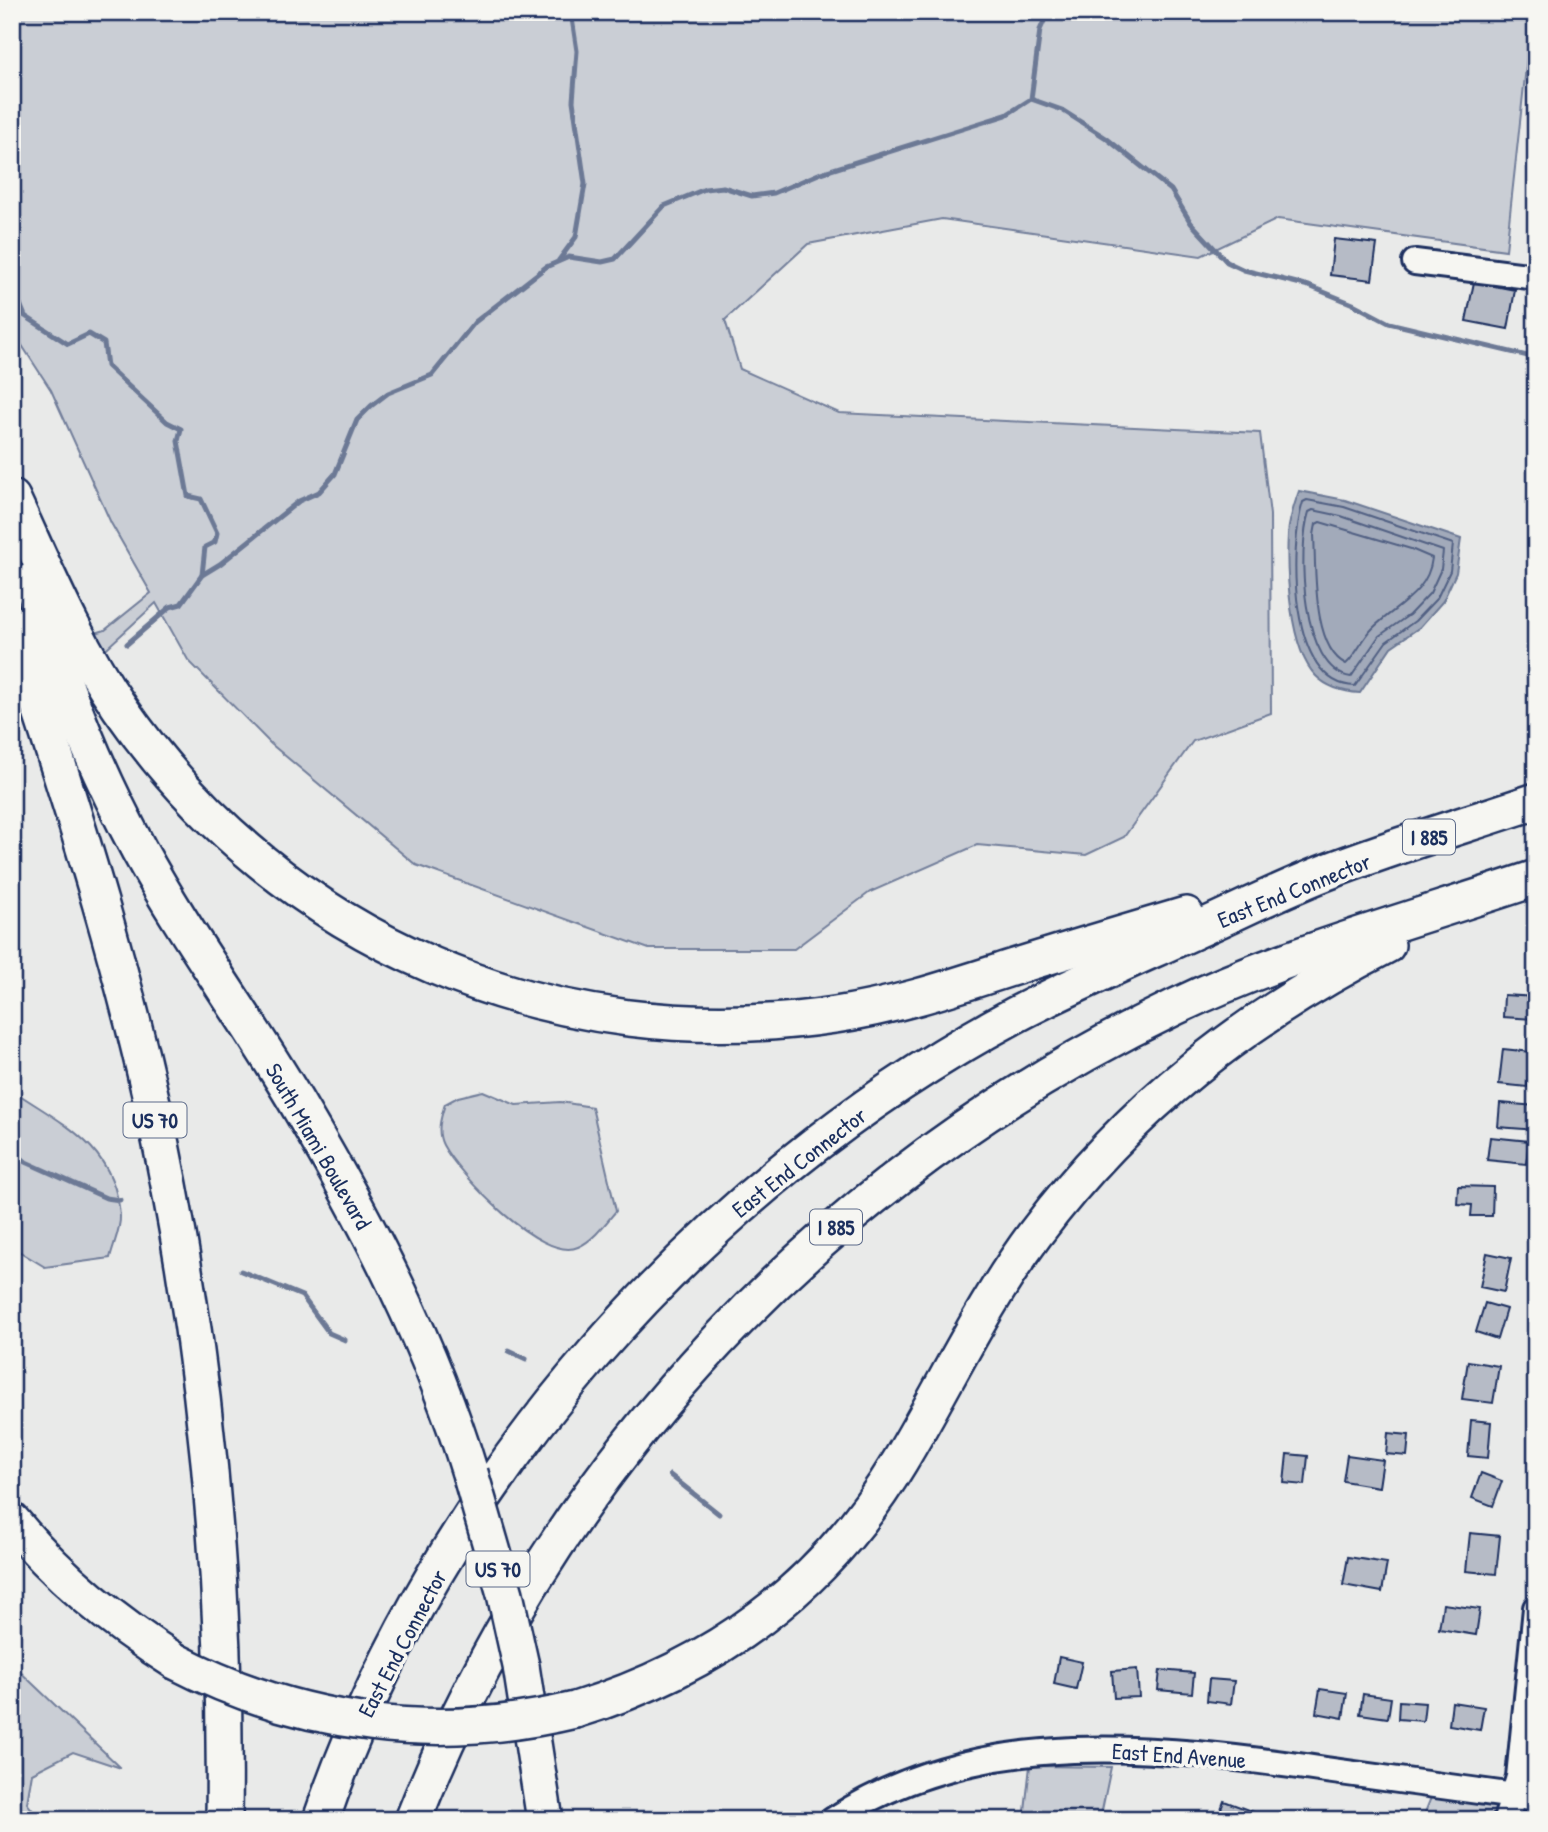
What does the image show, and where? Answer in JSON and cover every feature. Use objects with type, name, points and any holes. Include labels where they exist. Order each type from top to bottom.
[{"type":"highway","points":[[12,500],[62,607],[118,705],[164,765],[214,820],[272,870],[333,914],[433,967],[504,993],[577,1012],[652,1022],[752,1024],[840,1014],[950,989],[1323,873]]},
{"type":"highway","name":"South Miami Boulevard","points":[[12,500],[58,668],[95,761],[140,851],[300,1108],[372,1239],[436,1377],[470,1473],[505,1594],[521,1666],[545,1820]]},
{"type":"highway","name":"US 70","points":[[12,623],[113,949],[169,1182],[203,1405],[222,1632],[224,1820]]},
{"type":"highway","name":"East End Connector","points":[[321,1820],[352,1738],[420,1601],[460,1535],[547,1410],[639,1304],[703,1240],[820,1141],[947,1054],[1083,981],[1323,873],[1536,801]]},
{"type":"highway","name":"I 885","points":[[413,1820],[452,1729],[495,1643],[571,1521],[651,1415],[699,1359],[810,1249],[924,1157],[985,1115],[1111,1040],[1244,976],[1536,878]]},
{"type":"highway","points":[[12,1521],[83,1596],[123,1627],[175,1661],[232,1688],[316,1715],[378,1725],[467,1727],[541,1718],[575,1710],[649,1685],[694,1663],[747,1629],[806,1581],[878,1495],[991,1299],[1033,1236],[1097,1159],[1159,1097],[1217,1048],[1300,992],[1485,895]]},
{"type":"highway","points":[[208,1820],[222,1632]]},
{"type":"street","points":[[1415,262],[1536,277]]},
{"type":"street","points":[[1506,1820],[1526,1797],[1536,1608]]},
{"type":"street","name":"East End Avenue","points":[[833,1820],[892,1788],[948,1766],[1011,1755],[1122,1749],[1209,1755],[1526,1797]]},
{"type":"shaded area","points":[[12,12],[1532,12],[1506,250],[1278,219],[1201,256],[942,219],[808,244],[725,320],[740,369],[839,413],[1260,433],[1270,515],[1271,713],[1193,741],[1124,837],[1086,855],[977,845],[870,892],[794,949],[649,949],[416,865],[271,744],[188,660],[156,603],[74,678],[61,644],[105,630],[151,593],[111,523],[51,390],[12,330]]},
{"type":"shaded area","points":[[12,1090],[67,1126],[97,1154],[108,1172],[116,1192],[120,1216],[110,1258],[45,1267],[12,1247]]},
{"type":"shaded area","points":[[483,1091],[516,1105],[560,1102],[592,1107],[616,1211],[589,1241],[578,1247],[562,1248],[544,1242],[503,1213],[452,1158],[440,1135],[445,1104],[458,1097]]},
{"type":"shaded area","points":[[12,1664],[121,1768],[73,1752],[32,1773],[27,1803],[40,1820],[12,1820]]},
{"type":"shaded area","points":[[1030,1766],[1111,1767],[1100,1820],[1024,1820]]},
{"type":"shaded area","points":[[1432,1795],[1536,1809],[1536,1820],[1422,1820]]},
{"type":"water","points":[[1299,491],[1345,500],[1461,539],[1456,573],[1443,601],[1420,627],[1391,647],[1360,693],[1336,689],[1326,684],[1307,664],[1300,647],[1291,608],[1288,549],[1289,523]]},
{"type":"building","points":[[1334,239],[1377,244],[1372,280],[1330,275]]},
{"type":"building","points":[[1474,282],[1515,290],[1508,329],[1466,321]]},
{"type":"building","points":[[1504,995],[1536,997],[1536,1019],[1503,1017]]},
{"type":"building","points":[[1503,1049],[1531,1052],[1527,1087],[1499,1084]]},
{"type":"building","points":[[1500,1103],[1536,1106],[1536,1130],[1498,1127]]},
{"type":"building","points":[[1490,1137],[1529,1141],[1526,1164],[1487,1160]]},
{"type":"building","points":[[1458,1186],[1493,1187],[1492,1216],[1471,1216],[1472,1205],[1457,1204]]},
{"type":"building","points":[[1487,1253],[1511,1258],[1504,1292],[1480,1287]]},
{"type":"building","points":[[1485,1303],[1506,1309],[1497,1339],[1476,1332]]},
{"type":"building","points":[[1468,1361],[1499,1366],[1493,1403],[1462,1399]]},
{"type":"building","points":[[1471,1420],[1491,1422],[1488,1458],[1468,1456]]},
{"type":"building","points":[[1388,1433],[1409,1435],[1407,1456],[1386,1454]]},
{"type":"building","points":[[1287,1454],[1308,1456],[1305,1485],[1284,1483]]},
{"type":"building","points":[[1347,1455],[1383,1460],[1379,1487],[1343,1481]]},
{"type":"building","points":[[1481,1473],[1502,1481],[1493,1506],[1472,1498]]},
{"type":"building","points":[[1470,1533],[1500,1536],[1496,1574],[1466,1571]]},
{"type":"building","points":[[1348,1557],[1387,1563],[1382,1592],[1343,1585]]},
{"type":"building","points":[[1443,1604],[1480,1609],[1476,1635],[1439,1629]]},
{"type":"building","points":[[1059,1657],[1082,1662],[1076,1689],[1054,1684]]},
{"type":"building","points":[[1137,1669],[1139,1697],[1114,1698],[1112,1671]]},
{"type":"building","points":[[1160,1670],[1194,1673],[1192,1693],[1158,1690]]},
{"type":"building","points":[[1209,1679],[1234,1681],[1231,1704],[1207,1701]]},
{"type":"building","points":[[1320,1689],[1347,1693],[1343,1718],[1316,1713]]},
{"type":"building","points":[[1363,1694],[1391,1698],[1388,1718],[1360,1714]]},
{"type":"building","points":[[1399,1701],[1425,1703],[1423,1721],[1398,1719]]},
{"type":"building","points":[[1452,1702],[1484,1707],[1480,1730],[1449,1725]]},
{"type":"building","points":[[1224,1801],[1254,1812],[1251,1820],[1217,1820]]},
{"type":"waterway","points":[[559,260],[576,237],[585,184],[573,101],[577,51],[571,12]]},
{"type":"waterway","points":[[127,644],[170,607],[181,604],[202,575],[220,564],[299,501],[319,492],[335,474],[357,420],[371,406],[388,393],[432,375],[475,322],[546,267],[569,257],[602,262],[615,259],[664,206],[705,189],[723,187],[752,196],[774,193],[821,173],[1006,115],[1031,99],[1040,30],[1048,12]]},
{"type":"waterway","points":[[1031,99],[1062,110],[1106,138],[1171,190],[1191,223],[1227,262],[1244,270],[1309,286],[1353,304],[1389,323],[1536,358]]},
{"type":"waterway","points":[[12,297],[20,304],[25,316],[68,344],[89,334],[104,343],[107,366],[167,422],[181,429],[178,441],[188,496],[201,499],[217,533],[215,542],[205,547],[202,575]]},
{"type":"waterway","points":[[12,1150],[26,1162],[106,1198],[120,1200]]},
{"type":"waterway","points":[[241,1271],[302,1296],[329,1333],[345,1340]]},
{"type":"waterway","points":[[509,1351],[526,1359]]},
{"type":"waterway","points":[[670,1475],[719,1514]]}]
